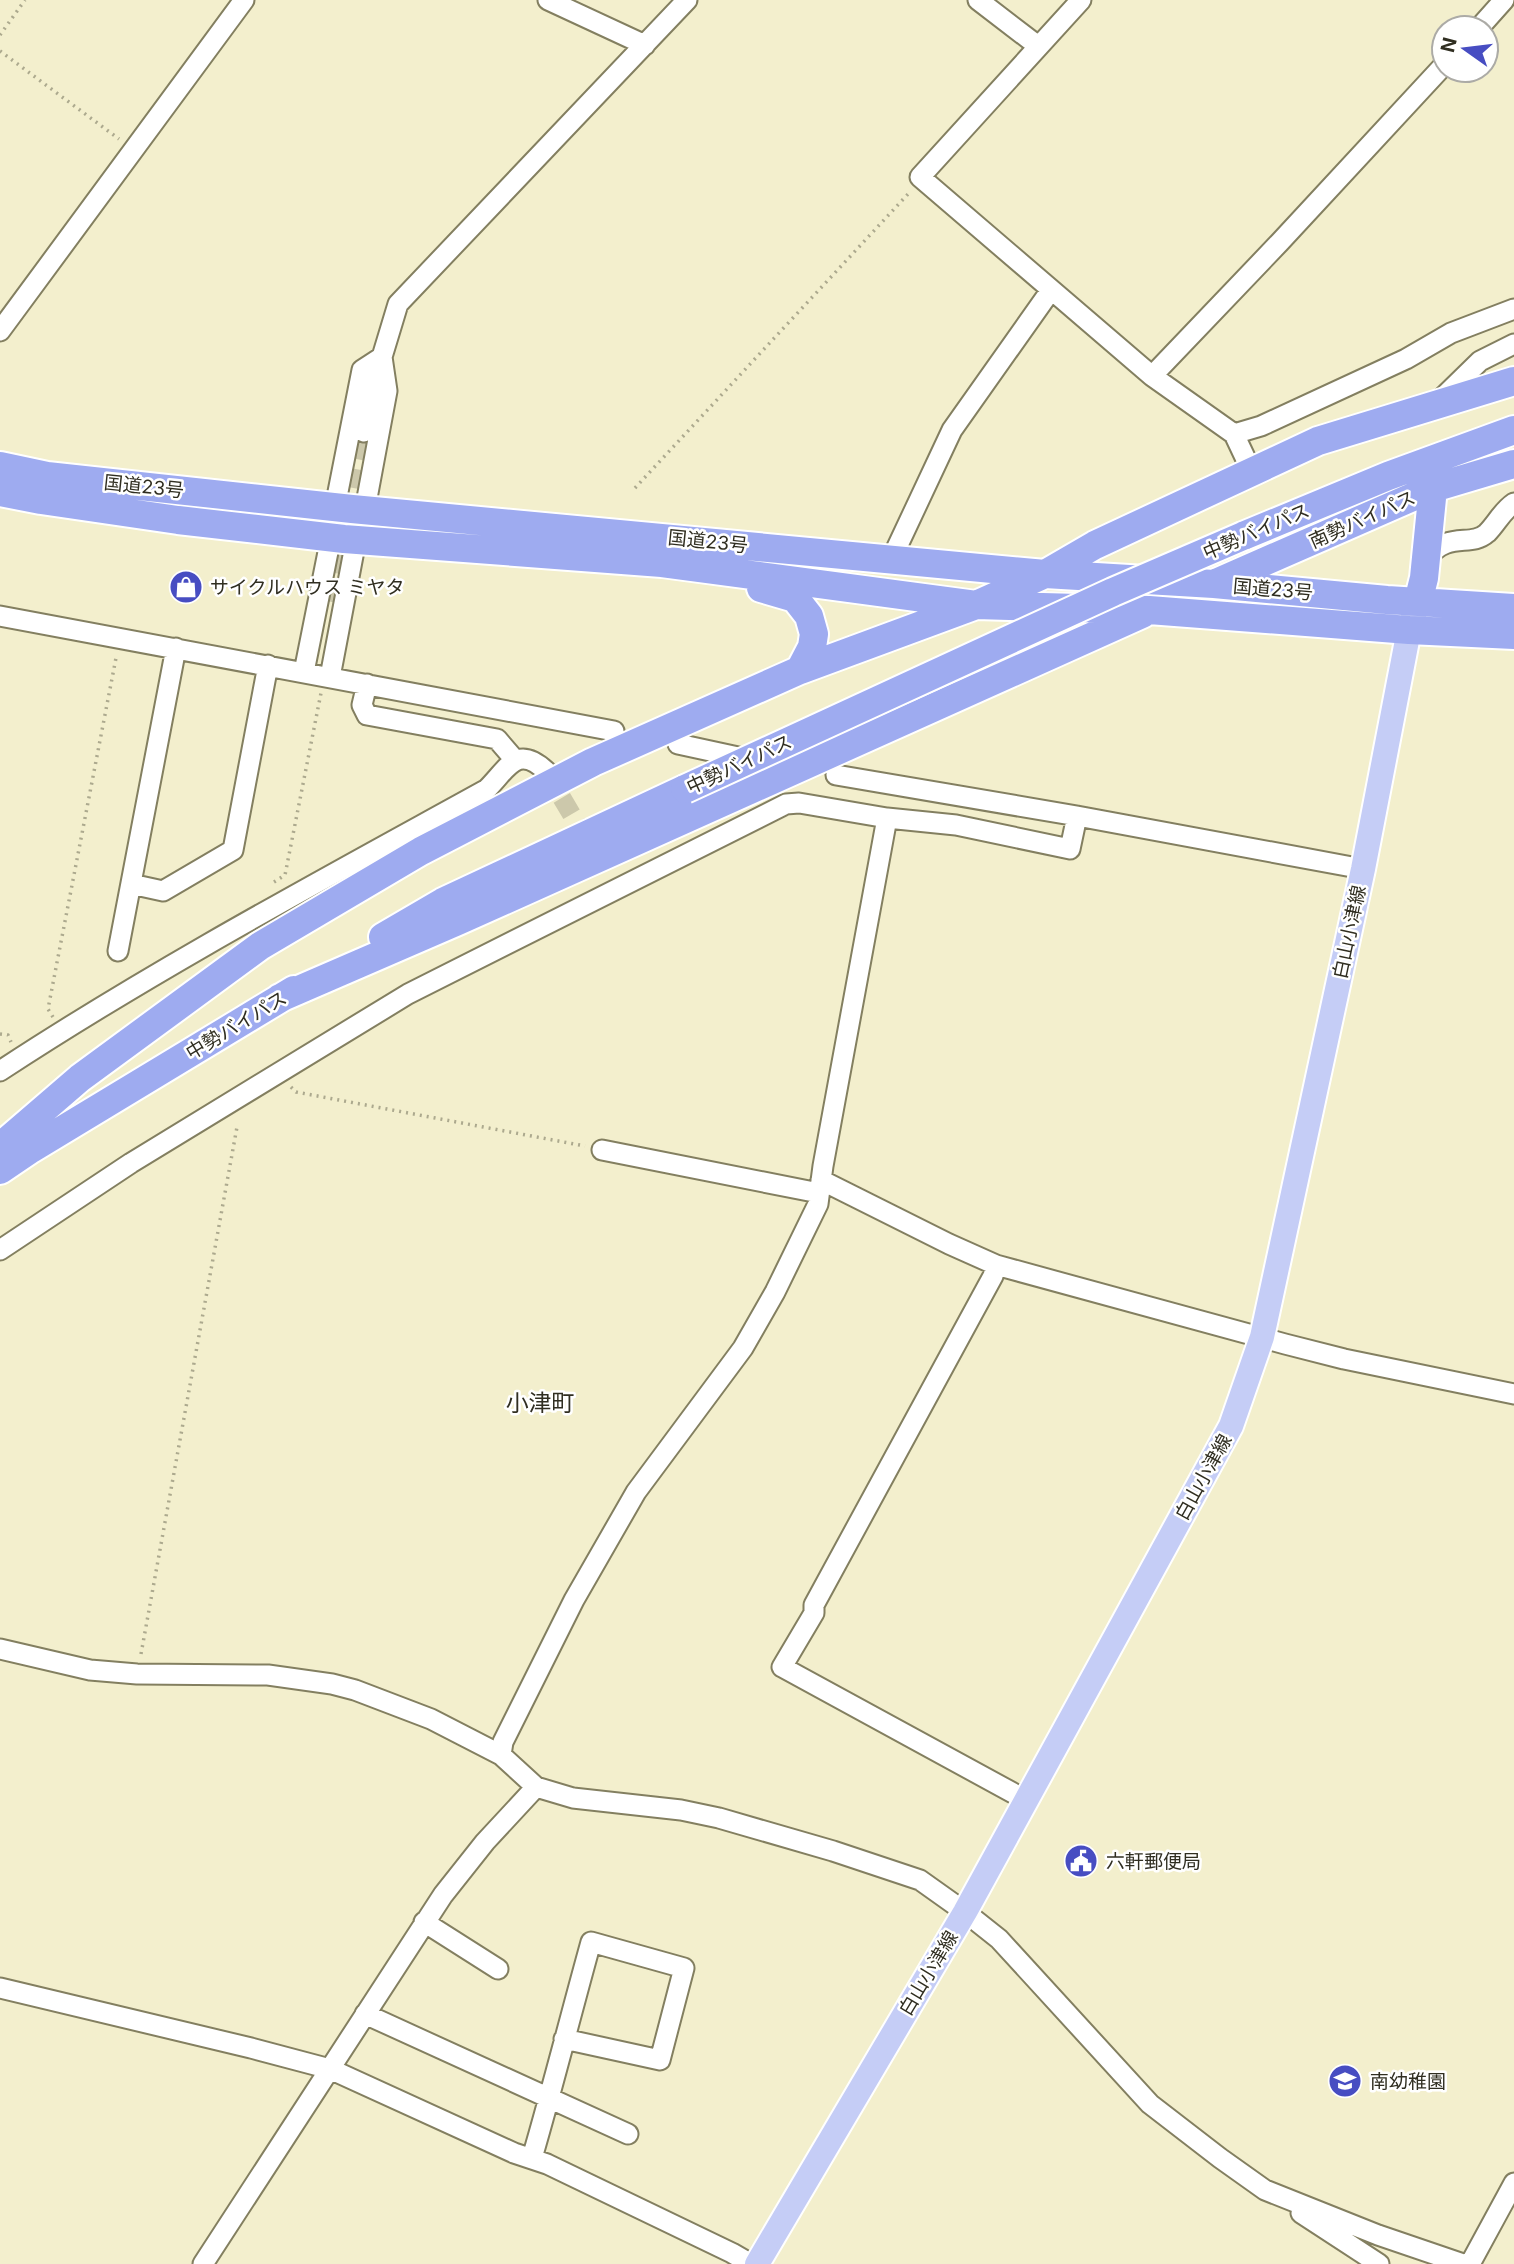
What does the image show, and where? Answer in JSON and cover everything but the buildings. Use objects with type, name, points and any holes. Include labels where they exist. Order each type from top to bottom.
[{"type":"highway","points":[[0,1147],[80,1078],[260,946],[421,851],[593,762],[800,670],[976,605],[1045,574],[1096,545],[1251,470],[1318,441],[1514,381]]},
{"type":"highway","name":"中勢バイパス","points":[[0,1170],[279,998],[443,902],[1112,592],[1388,476],[1514,430]]},
{"type":"highway","name":"南勢バイパス","points":[[279,998],[484,909],[1149,610],[1514,464]]},
{"type":"highway","name":"国道23号","points":[[0,466],[47,476],[930,564],[1514,608]]},
{"type":"highway","name":"国道23号","points":[[0,492],[178,520],[343,539],[662,563],[976,605],[1149,610],[1409,630],[1514,635]]},
{"type":"highway","points":[[1418,602],[1426,559],[1432,496]]},
{"type":"highway","points":[[930,564],[1018,562],[1044,559],[1096,545]]},
{"type":"highway","points":[[662,563],[795,598],[809,616],[814,635],[812,647],[800,670]]},
{"type":"main road","name":"白山小津線","points":[[757,2264],[965,1912],[1231,1426],[1262,1337],[1363,869],[1409,630],[1418,602]]},
{"type":"street","points":[[0,331],[244,0]]},
{"type":"street","points":[[548,0],[645,45]]},
{"type":"street","points":[[364,432],[398,304],[687,0]]},
{"type":"street","points":[[978,0],[1038,46]]},
{"type":"street","points":[[1081,0],[920,177],[1152,376],[1234,434],[1251,470]]},
{"type":"street","points":[[1492,14],[1504,0]]},
{"type":"street","points":[[1152,376],[1430,80]]},
{"type":"street","points":[[891,560],[952,430],[1051,290]]},
{"type":"street","points":[[1234,434],[1261,426],[1406,359],[1451,333],[1514,309]]},
{"type":"street","points":[[1436,404],[1480,361],[1514,344]]},
{"type":"street","points":[[335,506],[362,370],[382,357]]},
{"type":"street","points":[[365,509],[387,391],[382,357]]},
{"type":"street","points":[[1432,496],[1444,522],[1468,539]]},
{"type":"street","points":[[1426,559],[1433,550],[1443,544],[1487,533],[1504,510],[1514,503]]},
{"type":"street","points":[[317,674],[343,539]]},
{"type":"street","points":[[317,674],[332,602]]},
{"type":"street","points":[[0,617],[614,731]]},
{"type":"street","points":[[118,951],[176,648]]},
{"type":"street","points":[[131,884],[163,891],[233,850],[268,665]]},
{"type":"street","points":[[367,684],[362,705],[367,715],[497,740],[515,760]]},
{"type":"street","points":[[678,744],[764,762]]},
{"type":"street","points":[[0,1072],[54,1036],[233,928],[487,789],[515,760],[526,757],[546,771]]},
{"type":"street","points":[[836,775],[1363,869]]},
{"type":"street","points":[[0,1250],[131,1163],[408,994],[616,887],[786,804],[799,803],[887,818],[956,825],[1070,849],[1077,816]]},
{"type":"street","points":[[501,1755],[503,1742],[573,1600],[636,1492],[743,1348],[775,1292],[818,1204],[887,818]]},
{"type":"street","points":[[602,866],[616,887]]},
{"type":"street","points":[[602,1150],[820,1186],[996,1265],[1194,1321],[1344,1359],[1514,1394]]},
{"type":"street","points":[[996,1265],[993,1276],[814,1605],[814,1613],[782,1667],[1026,1800]]},
{"type":"street","points":[[0,1649],[68,1667],[137,1674],[268,1675],[332,1684],[431,1719],[501,1755],[536,1787],[573,1798],[693,1813],[807,1844],[920,1881],[999,1939],[1150,2104],[1265,2190],[1379,2264]]},
{"type":"street","points":[[204,2264],[424,1922],[485,1842],[536,1787]]},
{"type":"street","points":[[424,1922],[498,1969]]},
{"type":"street","points":[[532,2158],[550,2098],[564,2039],[591,1942],[684,1968],[660,2060],[564,2039]]},
{"type":"street","points":[[0,1988],[330,2069],[514,2153],[532,2158],[751,2264]]},
{"type":"street","points":[[365,2014],[628,2134]]},
{"type":"street","points":[[1470,2264],[1514,2183]]},
{"type":"street","points":[[1265,2190],[1378,2235],[1463,2264]]},
{"type":"path","points":[[0,34],[25,0]]},
{"type":"path","points":[[0,51],[134,149]]},
{"type":"path","points":[[635,488],[903,201],[920,177]]},
{"type":"path","points":[[57,1023],[48,1009],[120,638]]},
{"type":"path","points":[[285,875],[322,690],[317,674]]},
{"type":"path","points":[[277,1074],[296,1092],[602,1150]]},
{"type":"path","points":[[137,1674],[237,1127]]},
{"type":"tunnel","points":[[332,602],[364,432]]},
{"type":"tunnel","points":[[547,773],[591,847]]},
{"type":"place","name":"サイクルハウス ミヤタ","points":[[186,587]]},
{"type":"place","name":"六軒郵便局","points":[[1081,1861]]},
{"type":"place","name":"南幼稚園","points":[[1345,2081]]},
{"type":"district","name":"小津町","points":[[540,1403]]}]
